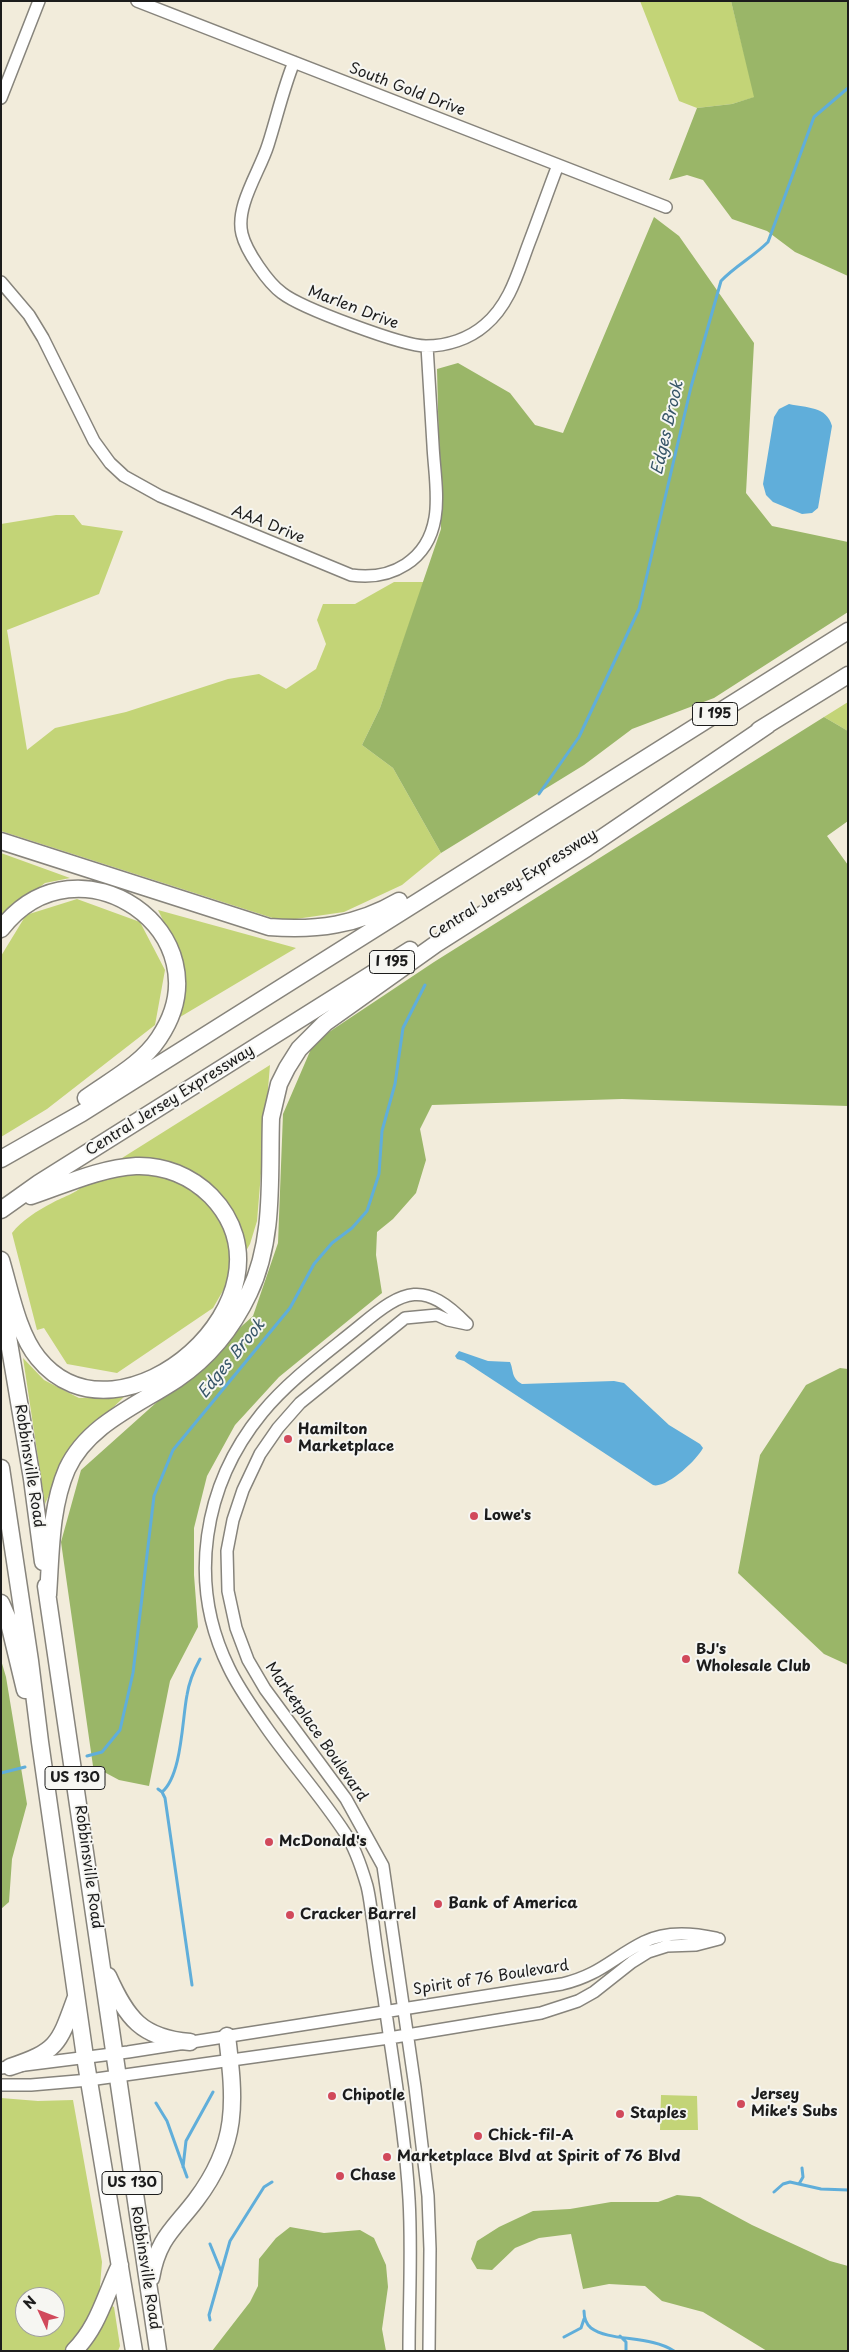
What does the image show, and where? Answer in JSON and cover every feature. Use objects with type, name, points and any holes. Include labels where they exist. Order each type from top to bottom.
[{"type":"highway","name":"I 195","points":[[6,1157],[90,1107],[848,631]]},
{"type":"highway","name":"Central Jersey Expressway","points":[[1,1210],[56,1173],[848,674]]},
{"type":"highway","points":[[48,1595],[55,1516],[60,1490],[68,1468],[78,1452],[105,1424],[179,1378],[197,1364],[227,1331],[250,1292],[264,1249],[268,1224],[271,1118],[274,1101],[287,1068],[299,1049],[325,1023],[436,944],[587,848],[768,725]]},
{"type":"highway","points":[[1,841],[269,927],[313,929],[337,926],[380,912],[569,806]]},
{"type":"highway","points":[[1,929],[22,909],[46,895],[77,888],[108,892],[136,906],[158,927],[171,952],[176,979],[173,1009],[168,1023],[142,1058],[6,1157]]},
{"type":"highway","points":[[1,1260],[21,1327],[32,1351],[46,1368],[59,1378],[74,1386],[94,1391],[112,1390],[131,1385],[153,1377],[176,1363],[198,1345],[219,1322],[234,1293],[238,1262],[233,1233],[227,1219],[207,1192],[182,1175],[157,1168],[123,1168],[64,1184],[17,1201]]},
{"type":"highway","name":"Robbinsville Road","points":[[1,1295],[32,1478],[100,1960],[158,2351]]},
{"type":"highway","name":"Robbinsville Road","points":[[1,1468],[11,1522],[88,2080],[134,2351]]},
{"type":"highway","points":[[1,1603],[8,1619],[45,1776]]},
{"type":"highway","points":[[100,1960],[131,2018],[146,2030],[168,2040],[190,2042]]},
{"type":"highway","points":[[6,2068],[38,2058],[48,2052],[56,2043],[76,1995]]},
{"type":"highway","points":[[149,2290],[159,2248],[202,2192],[226,2146],[233,2107],[227,2036]]},
{"type":"highway","points":[[74,2351],[90,2332],[99,2316],[108,2288],[120,2265]]},
{"type":"street","points":[[1,98],[39,1]]},
{"type":"street","name":"South Gold Drive","points":[[137,1],[666,207]]},
{"type":"street","name":"Marlen Drive","points":[[294,62],[268,146],[254,175],[243,210],[242,235],[260,269],[270,282],[295,301],[402,343],[427,346],[456,342],[485,326],[504,304],[511,290],[558,165]]},
{"type":"street","name":"AAA Drive","points":[[1,282],[29,315],[43,338],[94,441],[110,463],[124,476],[160,496],[358,576],[379,576],[402,567],[422,550],[433,528],[436,501],[427,346]]},
{"type":"street","name":"Marketplace Boulevard","points":[[409,2351],[409,2200],[389,2038],[367,1888],[348,1836],[267,1728],[229,1669],[220,1646],[205,1574],[211,1512],[219,1484],[241,1442],[262,1413],[286,1387],[378,1310],[410,1293],[425,1294],[453,1310],[467,1324],[448,1320],[437,1315],[405,1318],[300,1403],[278,1428],[260,1454],[243,1490],[233,1520],[227,1551],[228,1591],[236,1628],[248,1660],[265,1689],[346,1799],[383,1866],[415,2088],[428,2196],[430,2351]]},
{"type":"street","name":"Spirit of 76 Boulevard","points":[[1,2085],[32,2085],[88,2080],[407,2036],[528,2016],[560,2008],[594,1992],[648,1952],[666,1946],[696,1945],[719,1939],[696,1934],[662,1936],[645,1941],[598,1971],[581,1979],[114,2054],[85,2056],[6,2068]]},
{"type":"green space","points":[[640,1],[731,1],[755,97],[732,104],[697,108],[679,101]]},
{"type":"green space","points":[[731,1],[848,1],[848,276],[795,252],[767,231],[732,219],[703,180],[687,175],[669,180],[697,108],[732,104],[754,97]]},
{"type":"green space","points":[[654,217],[679,236],[754,343],[746,493],[772,526],[848,542],[848,612],[714,698],[632,729],[584,765],[441,853],[393,768],[362,745],[380,708],[441,529],[437,369],[458,363],[510,393],[535,425],[563,433]]},
{"type":"green space","points":[[56,515],[74,515],[82,525],[123,531],[99,594],[7,630],[27,750],[55,728],[126,712],[228,679],[259,674],[286,689],[316,669],[326,644],[317,620],[323,604],[355,604],[394,582],[424,582],[380,708],[362,745],[393,768],[441,853],[402,885],[344,912],[282,921],[1,831],[1,524]]},
{"type":"green space","points":[[848,702],[848,731],[824,717]]},
{"type":"green space","points":[[824,717],[848,731],[848,821],[827,836],[848,865],[848,1106],[622,1099],[432,1105],[420,1129],[426,1160],[416,1193],[393,1219],[377,1232],[376,1255],[382,1293],[279,1377],[235,1425],[207,1476],[194,1528],[194,1575],[198,1627],[170,1681],[149,1786],[119,1780],[93,1766],[61,1542],[81,1470],[253,1316],[278,1243],[283,1114],[314,1042],[434,962]]},
{"type":"green space","points":[[1,853],[70,878],[45,883],[1,917]]},
{"type":"green space","points":[[77,899],[140,922],[165,970],[155,1025],[47,1109],[1,1137],[1,956],[26,915]]},
{"type":"green space","points":[[158,910],[296,948],[175,1020],[183,989],[177,949]]},
{"type":"green space","points":[[270,1065],[257,1221],[250,1244],[213,1308],[117,1373],[67,1364],[44,1328],[37,1330],[12,1233],[20,1224],[35,1213],[76,1191],[87,1180]]},
{"type":"green space","points":[[23,1358],[44,1380],[79,1398],[125,1396],[68,1451],[45,1504]]},
{"type":"green space","points":[[840,1368],[848,1369],[848,1665],[824,1654],[738,1573],[760,1455],[806,1385]]},
{"type":"green space","points":[[1,1660],[6,1677],[27,1804],[12,1859],[9,1902],[1,1909]]},
{"type":"green space","points":[[661,2095],[697,2096],[698,2130],[660,2130]]},
{"type":"green space","points":[[1,2098],[38,2101],[73,2100],[102,2262],[99,2298],[73,2345],[66,2351],[1,2351]]},
{"type":"green space","points":[[677,2195],[700,2197],[752,2225],[830,2261],[848,2266],[848,2351],[767,2351],[703,2312],[662,2301],[645,2286],[609,2284],[583,2289],[571,2234],[539,2238],[515,2248],[492,2270],[477,2269],[471,2259],[477,2241],[499,2227],[533,2211],[570,2209],[611,2202],[658,2202]]},
{"type":"green space","points":[[290,2227],[324,2233],[360,2230],[374,2238],[386,2265],[388,2287],[382,2329],[386,2351],[212,2351],[250,2302],[258,2286],[259,2259],[276,2238]]},
{"type":"green space","points":[[110,2305],[114,2307],[120,2346],[118,2351],[82,2351]]},
{"type":"water","points":[[789,404],[821,411],[829,419],[832,426],[818,508],[812,513],[802,514],[773,502],[766,495],[763,484],[774,417],[779,409]]},
{"type":"water","points":[[459,1351],[488,1361],[510,1362],[514,1377],[522,1384],[614,1381],[624,1383],[669,1425],[700,1444],[703,1448],[688,1466],[673,1478],[665,1483],[653,1485],[464,1361],[457,1359],[455,1356]]},
{"type":"waterway","name":"Edges Brook","points":[[539,794],[579,737],[639,609],[691,387],[721,281],[768,242],[814,117],[848,88]]},
{"type":"waterway","name":"Edges Brook","points":[[87,1756],[102,1752],[120,1730],[133,1673],[154,1496],[173,1450],[290,1308],[314,1264],[332,1243],[352,1228],[367,1211],[379,1174],[382,1131],[395,1084],[403,1028],[425,985]]},
{"type":"waterway","points":[[162,1792],[169,1784],[174,1773],[188,1690],[200,1659]]},
{"type":"waterway","name":"Edges Brook","points":[[1,1773],[25,1767]]},
{"type":"waterway","points":[[158,1789],[165,1798],[192,1985]]},
{"type":"waterway","points":[[183,2167],[186,2141],[213,2092]]},
{"type":"waterway","points":[[156,2103],[167,2121],[187,2177]]},
{"type":"waterway","points":[[799,2184],[803,2177],[802,2168]]},
{"type":"waterway","points":[[210,2320],[209,2315],[230,2241],[264,2187],[272,2182]]},
{"type":"waterway","points":[[774,2192],[783,2184],[790,2182],[821,2189],[848,2190]]},
{"type":"waterway","points":[[210,2244],[221,2271]]},
{"type":"waterway","points":[[584,2311],[587,2324],[599,2332],[654,2343],[674,2351]]},
{"type":"waterway","points":[[564,2337],[581,2328],[584,2319]]},
{"type":"waterway","points":[[620,2336],[626,2342],[626,2351]]},
{"type":"place","name":"Hamilton Marketplace","points":[[288,1439]]},
{"type":"place","name":"Lowe's","points":[[474,1516]]},
{"type":"place","name":"BJ's Wholesale Club","points":[[686,1659]]},
{"type":"place","name":"McDonald's","points":[[269,1842]]},
{"type":"place","name":"Bank of America","points":[[438,1904]]},
{"type":"place","name":"Cracker Barrel","points":[[290,1915]]},
{"type":"place","name":"Chipotle","points":[[332,2096]]},
{"type":"place","name":"Jersey Mike's Subs","points":[[741,2104]]},
{"type":"place","name":"Staples","points":[[620,2114]]},
{"type":"place","name":"Chick-fil-A","points":[[478,2136]]},
{"type":"place","name":"Marketplace Blvd at Spirit of 76 Blvd","points":[[387,2157]]},
{"type":"place","name":"Chase","points":[[340,2176]]}]
